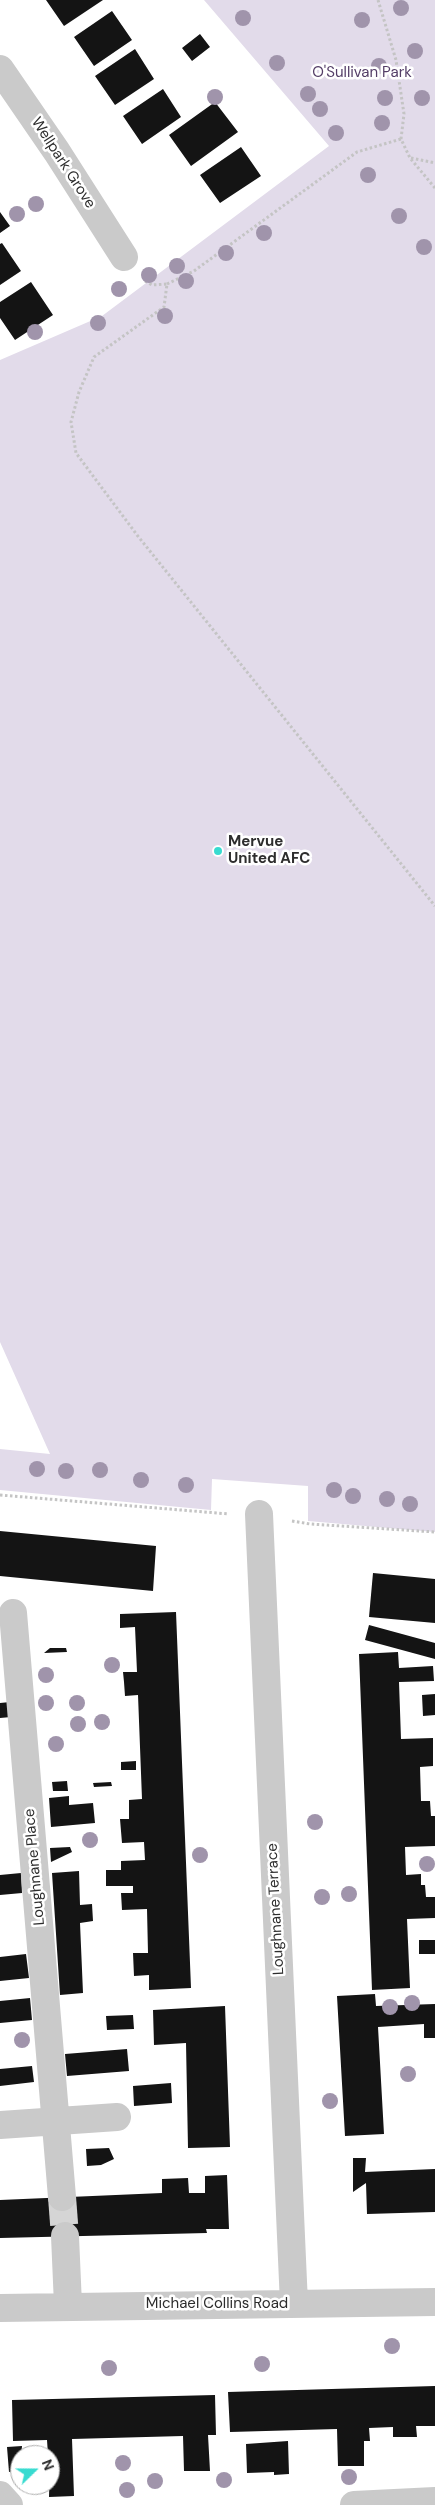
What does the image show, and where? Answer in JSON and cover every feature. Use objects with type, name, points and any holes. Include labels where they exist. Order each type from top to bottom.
[{"type":"street","name":"Wellpark Grove","points":[[0,69],[57,152],[124,257]]},
{"type":"street","name":"Loughnane Terrace","points":[[259,1514],[294,2304]]},
{"type":"street","name":"Loughnane Place","points":[[13,1613],[62,2198]]},
{"type":"street","points":[[0,2125],[117,2117]]},
{"type":"street","points":[[65,2236],[68,2305]]},
{"type":"street","name":"Michael Collins Road","points":[[0,2308],[68,2305],[435,2302]]},
{"type":"street","points":[[0,2495],[9,2505]]},
{"type":"street","points":[[354,2505],[435,2501]]},
{"type":"path","points":[[378,0],[396,60],[404,114],[400,139],[410,158],[435,188]]},
{"type":"path","points":[[124,257],[133,273],[152,285],[167,284],[194,271],[358,152],[400,139]]},
{"type":"path","points":[[410,158],[435,163]]},
{"type":"path","points":[[167,284],[164,307],[94,357],[79,392],[70,422],[76,453],[136,535],[435,906]]},
{"type":"path","points":[[0,1495],[218,1514],[259,1514],[310,1524],[435,1532]]},
{"type":"green space","name":"Mervue United AFC","points":[[204,0],[435,0],[435,1532],[308,1521],[308,1486],[212,1479],[211,1510],[0,1490],[0,1449],[50,1454],[0,1342],[0,360],[102,316],[329,146]]},
{"type":"building","points":[[46,0],[103,0],[64,26]]},
{"type":"building","points":[[112,11],[132,40],[94,66],[74,37]]},
{"type":"building","points":[[200,34],[210,47],[192,61],[182,48]]},
{"type":"building","points":[[135,49],[154,79],[115,105],[95,76]]},
{"type":"building","points":[[163,89],[181,117],[142,144],[123,116]]},
{"type":"building","points":[[215,102],[238,132],[191,166],[169,135]]},
{"type":"building","points":[[241,147],[261,176],[220,203],[200,175]]},
{"type":"building","points":[[0,212],[10,226],[0,233]]},
{"type":"building","points":[[2,243],[21,271],[0,285],[0,244]]},
{"type":"building","points":[[31,282],[53,315],[15,340],[0,318],[0,302]]},
{"type":"building","points":[[0,1531],[156,1546],[153,1591],[0,1576]]},
{"type":"building","points":[[373,1573],[435,1579],[435,1623],[369,1617]]},
{"type":"building","points":[[176,1612],[191,1988],[149,1990],[149,1975],[134,1976],[133,1953],[148,1953],[147,1909],[122,1910],[121,1893],[133,1893],[133,1886],[106,1886],[106,1870],[121,1870],[121,1861],[145,1860],[144,1842],[122,1843],[120,1819],[129,1819],[129,1800],[142,1799],[138,1695],[125,1696],[123,1672],[137,1672],[135,1627],[120,1628],[120,1614]]},
{"type":"building","points":[[369,1625],[435,1643],[435,1659],[365,1640]]},
{"type":"building","points":[[50,1648],[66,1648],[67,1652],[44,1653]]},
{"type":"building","points":[[398,1652],[399,1668],[433,1666],[434,1681],[399,1682],[401,1739],[433,1738],[433,1766],[420,1767],[421,1801],[430,1801],[431,1816],[435,1816],[435,1846],[405,1847],[406,1875],[421,1874],[421,1885],[425,1885],[426,1897],[435,1897],[435,1918],[407,1919],[410,1988],[372,1990],[359,1654]]},
{"type":"building","points":[[435,1694],[435,1715],[423,1716],[422,1695]]},
{"type":"building","points":[[10,1702],[11,1717],[0,1718],[0,1703]]},
{"type":"building","points":[[136,1761],[136,1770],[121,1770],[121,1762]]},
{"type":"building","points":[[67,1781],[68,1791],[53,1791],[52,1782]]},
{"type":"building","points":[[111,1782],[112,1786],[94,1787],[93,1783]]},
{"type":"building","points":[[69,1796],[69,1805],[93,1803],[95,1823],[51,1827],[49,1798]]},
{"type":"building","points":[[70,1847],[72,1852],[51,1862],[50,1848]]},
{"type":"building","points":[[79,1871],[80,1905],[92,1904],[93,1921],[80,1923],[83,1993],[60,1995],[52,1873]]},
{"type":"building","points":[[21,1873],[22,1893],[0,1895],[0,1875]]},
{"type":"building","points":[[419,1940],[435,1940],[435,1954],[419,1954]]},
{"type":"building","points":[[26,1954],[29,1978],[0,1981],[0,1957]]},
{"type":"building","points":[[375,1994],[376,2006],[435,2004],[435,2038],[424,2038],[424,2024],[378,2027],[384,2134],[345,2136],[337,1996]]},
{"type":"building","points":[[30,1998],[32,2020],[0,2023],[0,2001]]},
{"type":"building","points":[[225,2006],[230,2147],[188,2148],[186,2043],[154,2045],[153,2010]]},
{"type":"building","points":[[133,2015],[134,2029],[107,2030],[106,2016]]},
{"type":"building","points":[[127,2049],[129,2071],[67,2076],[65,2054]]},
{"type":"building","points":[[32,2066],[34,2082],[0,2086],[0,2069]]},
{"type":"building","points":[[171,2083],[172,2103],[134,2106],[133,2086]]},
{"type":"building","points":[[109,2148],[114,2159],[101,2165],[87,2166],[86,2149]]},
{"type":"building","points":[[353,2158],[366,2158],[365,2172],[435,2169],[435,2212],[367,2214],[366,2183],[353,2192]]},
{"type":"building","points":[[227,2175],[229,2229],[206,2229],[207,2233],[0,2238],[0,2200],[162,2193],[162,2179],[188,2178],[189,2193],[205,2193],[205,2176]]},
{"type":"building","points":[[435,2386],[435,2426],[416,2426],[417,2437],[393,2437],[393,2427],[369,2428],[370,2441],[364,2441],[364,2466],[338,2466],[337,2429],[230,2432],[228,2392]]},
{"type":"building","points":[[215,2395],[216,2435],[208,2435],[210,2471],[184,2471],[183,2436],[72,2439],[74,2496],[49,2497],[49,2495],[60,2495],[60,2445],[47,2445],[47,2440],[13,2441],[12,2400]]},
{"type":"building","points":[[288,2441],[289,2474],[274,2475],[274,2472],[247,2473],[246,2444]]},
{"type":"building","points":[[7,2447],[10,2447],[10,2472],[9,2472]]},
{"type":"tunnel","points":[[62,2197],[65,2236]]},
{"type":"place","name":"Mervue United AFC","points":[[218,851]]},
{"type":"park label","name":"O'Sullivan Park","points":[[362,73]]}]
